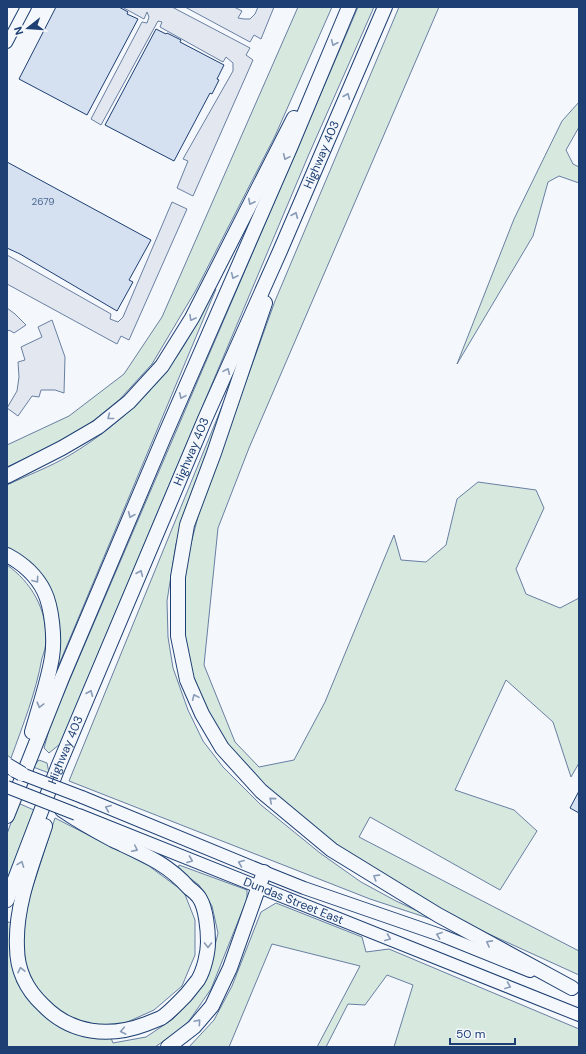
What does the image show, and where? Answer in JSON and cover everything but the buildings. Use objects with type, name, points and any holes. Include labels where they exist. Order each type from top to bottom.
[{"type":"highway","points":[[11,791],[62,678],[161,444],[290,148],[349,7]]},
{"type":"highway","name":"Highway 403","points":[[7,900],[58,767],[202,427],[280,251],[385,7]]},
{"type":"highway","points":[[7,476],[62,448],[98,427],[129,402],[162,366],[192,318],[291,122],[311,95]]},
{"type":"highway","points":[[280,251],[258,326],[214,453],[187,525],[178,577],[178,636],[187,680],[202,714],[222,748],[261,791],[332,850],[438,915],[576,989]]},
{"type":"highway","points":[[7,555],[17,560],[29,570],[44,590],[49,607],[53,631],[52,657],[11,791],[7,816]]},
{"type":"highway","points":[[7,765],[22,774]]},
{"type":"highway","points":[[58,767],[51,809],[31,868],[21,907],[17,948],[22,976],[31,993],[38,1001],[58,1019],[76,1028],[111,1033],[134,1028],[161,1018],[182,999],[198,980],[208,953],[208,926],[200,899],[179,876],[152,858],[113,840],[59,807]]},
{"type":"highway","points":[[168,1047],[194,1027],[212,1006],[230,968],[264,872]]},
{"type":"main road","name":"Dundas Street East","points":[[7,768],[82,797],[304,888],[443,936],[576,989]]},
{"type":"main road","points":[[11,791],[59,807]]},
{"type":"main road","name":"Dundas Street East","points":[[75,816],[579,1015]]},
{"type":"street","points":[[7,42],[26,7]]},
{"type":"shaded area","points":[[122,7],[172,7],[250,48],[246,55],[253,60],[193,196],[177,188],[188,161],[183,159],[233,71],[233,63],[226,57],[223,62],[160,27],[162,22],[158,21],[101,125],[91,119],[142,22],[147,23],[149,17],[147,12],[144,19]]},
{"type":"shaded area","points":[[185,7],[234,7],[242,11],[238,18],[250,19],[255,14],[258,7],[274,7],[261,39],[254,35],[250,42]]},
{"type":"shaded area","points":[[298,7],[332,7],[275,136],[196,290],[152,364],[120,399],[88,425],[54,445],[7,467],[7,445],[69,416],[124,374],[162,317]]},
{"type":"shaded area","points":[[358,7],[374,7],[309,154],[60,744],[49,753],[44,748],[51,723]]},
{"type":"shaded area","points":[[399,7],[439,7],[249,448],[218,528],[204,665],[235,742],[259,767],[294,760],[325,702],[394,535],[401,560],[426,562],[446,545],[457,499],[478,482],[536,490],[544,508],[516,569],[526,594],[560,608],[579,598],[579,763],[571,777],[553,722],[506,680],[455,790],[514,810],[537,831],[500,890],[370,817],[359,837],[579,951],[579,975],[414,900],[281,807],[216,739],[184,661],[183,574],[200,509],[275,301]]},
{"type":"shaded area","points":[[579,102],[579,127],[566,150],[573,164],[579,167],[579,183],[559,176],[548,182],[533,236],[457,364],[514,219],[562,121]]},
{"type":"shaded area","points":[[172,202],[187,209],[129,340],[121,336],[117,344],[7,284],[7,255],[111,314],[110,319],[118,322],[123,317]]},
{"type":"shaded area","points":[[214,288],[216,289],[50,686],[57,614],[7,549],[7,485],[47,467],[89,443],[125,415],[142,399],[171,365],[184,346]]},
{"type":"shaded area","points":[[7,308],[26,325],[14,333],[9,330],[7,332]]},
{"type":"shaded area","points":[[52,320],[65,357],[64,393],[55,390],[41,390],[39,397],[32,396],[18,416],[7,408],[17,391],[19,377],[18,362],[25,360],[21,347],[42,337],[38,327]]},
{"type":"shaded area","points":[[223,404],[224,405],[199,473],[176,544],[167,601],[168,637],[173,668],[188,710],[203,741],[223,767],[261,805],[320,853],[361,882],[437,921],[370,899],[69,781]]},
{"type":"shaded area","points":[[7,565],[16,572],[36,597],[44,618],[46,629],[45,649],[33,696],[11,758],[7,755]]},
{"type":"shaded area","points":[[39,760],[47,763],[49,773],[33,767]]},
{"type":"shaded area","points":[[18,803],[34,810],[7,881],[7,834]]},
{"type":"shaded area","points":[[55,818],[149,866],[184,892],[195,920],[195,955],[182,986],[154,1010],[123,1024],[88,1026],[57,1011],[39,994],[25,969],[23,937],[27,905]]},
{"type":"shaded area","points":[[179,865],[247,890],[247,899],[211,989],[189,1021],[178,1031],[155,1047],[7,1047],[8,922],[13,923],[34,1005],[111,1038],[113,1043],[146,1037],[173,1019],[195,996],[211,962],[218,933],[212,906],[199,885],[178,869]]},
{"type":"shaded area","points":[[276,903],[362,937],[366,952],[389,949],[579,1029],[579,1047],[394,1047],[413,985],[387,975],[365,1005],[348,1004],[326,1047],[317,1047],[360,966],[272,944],[229,1047],[189,1047],[214,1020],[232,986],[261,912]]}]
